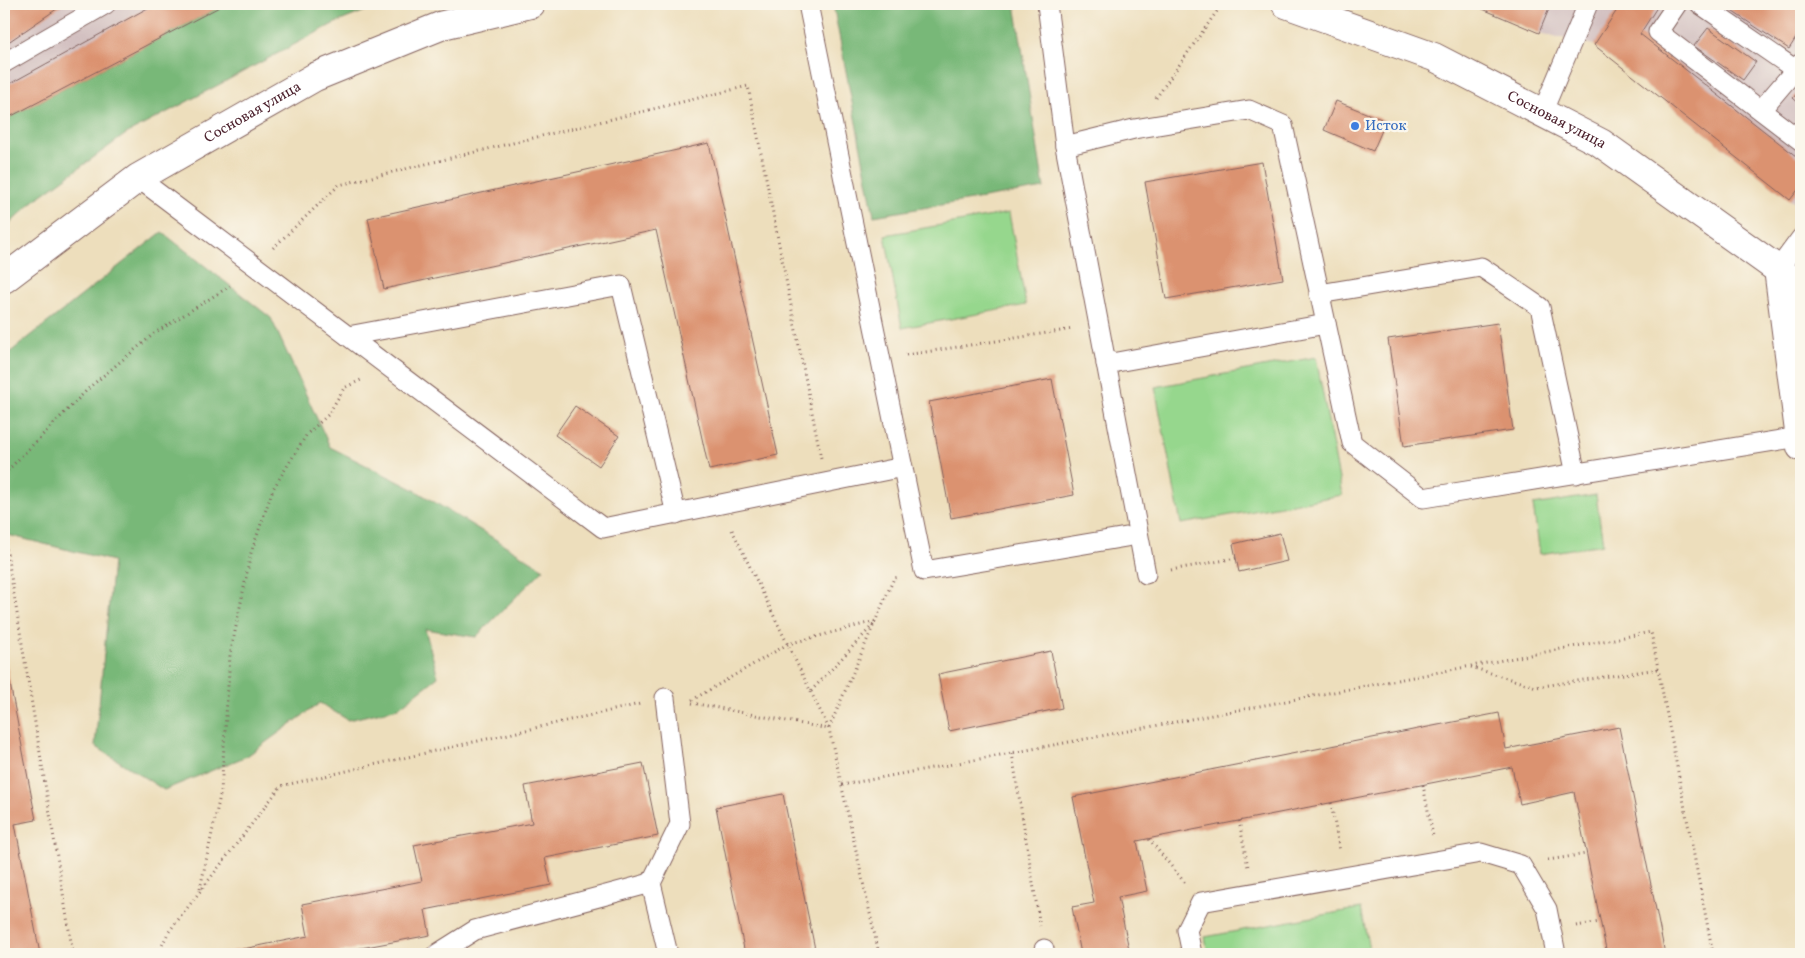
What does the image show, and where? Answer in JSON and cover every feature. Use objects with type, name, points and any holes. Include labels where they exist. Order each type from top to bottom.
[{"type":"street","name":"Сосновая улица","points":[[4,279],[138,178],[315,77],[443,25],[531,4]]},
{"type":"street","name":"Сосновая улица","points":[[1286,4],[1434,57],[1601,143],[1801,286]]},
{"type":"street","points":[[1778,269],[1800,442]]},
{"type":"lane","points":[[4,63],[106,4]]},
{"type":"lane","points":[[808,4],[924,571],[1138,535]]},
{"type":"lane","points":[[1047,4],[1066,146],[1146,574]]},
{"type":"lane","points":[[1542,113],[1588,4]]},
{"type":"lane","points":[[1677,4],[1658,32],[1801,140]]},
{"type":"lane","points":[[1700,4],[1798,66],[1761,110]]},
{"type":"lane","points":[[1066,146],[1134,130],[1250,110],[1283,125],[1352,443],[1423,498],[1800,442]]},
{"type":"lane","points":[[138,178],[602,528],[903,467]]},
{"type":"lane","points":[[1778,269],[1801,238]]},
{"type":"lane","points":[[1320,294],[1481,266],[1540,307],[1576,474]]},
{"type":"lane","points":[[348,336],[621,285],[676,514]]},
{"type":"lane","points":[[1106,364],[1326,324]]},
{"type":"lane","points":[[665,698],[680,824],[651,883],[668,954]]},
{"type":"lane","points":[[1192,954],[1187,930],[1201,902],[1481,853],[1521,865],[1547,909],[1556,954]]},
{"type":"lane","points":[[437,954],[475,930],[651,883]]},
{"type":"path","points":[[1134,130],[1222,4]]},
{"type":"path","points":[[254,266],[339,185],[748,86],[826,483]]},
{"type":"path","points":[[4,474],[91,386],[119,362],[155,333],[230,286]]},
{"type":"path","points":[[881,360],[1099,324]]},
{"type":"path","points":[[200,892],[220,791],[230,656],[251,553],[273,489],[306,434],[328,415],[344,388],[367,377]]},
{"type":"path","points":[[732,530],[829,729],[879,954]]},
{"type":"path","points":[[4,534],[73,954]]},
{"type":"path","points":[[1146,574],[1236,558]]},
{"type":"path","points":[[829,729],[894,578],[924,571]]},
{"type":"path","points":[[829,729],[688,702],[788,644],[876,621]]},
{"type":"path","points":[[811,691],[876,621]]},
{"type":"path","points":[[842,785],[1651,632],[1714,954]]},
{"type":"path","points":[[1469,666],[1536,688],[1658,668]]},
{"type":"path","points":[[158,954],[168,933],[281,786],[665,698]]},
{"type":"path","points":[[1012,754],[1045,952]]},
{"type":"path","points":[[1423,785],[1438,860]]},
{"type":"path","points":[[1331,804],[1344,877]]},
{"type":"path","points":[[1239,821],[1253,893]]},
{"type":"path","points":[[1149,840],[1201,902]]},
{"type":"path","points":[[1521,865],[1586,854]]},
{"type":"shaded area","points":[[15,4],[225,4],[4,120],[4,11]]},
{"type":"shaded area","points":[[1471,4],[1801,4],[1801,206],[1790,200],[1594,45],[1539,33]]},
{"type":"green space","points":[[225,4],[382,4],[333,24],[126,134],[35,200],[4,229],[4,120]]},
{"type":"green space","points":[[833,4],[1015,4],[1044,188],[874,216]]},
{"type":"green space","points":[[1009,213],[1026,305],[902,328],[885,235]]},
{"type":"green space","points":[[162,232],[271,318],[330,447],[413,489],[544,569],[476,637],[425,629],[438,677],[398,708],[348,720],[320,703],[247,756],[164,790],[95,746],[113,561],[4,534],[4,357]]},
{"type":"green space","points":[[1316,357],[1342,495],[1181,524],[1155,387]]},
{"type":"green space","points":[[1596,495],[1603,544],[1540,554],[1533,505]]},
{"type":"green space","points":[[1361,908],[1370,954],[1208,954],[1205,937]]},
{"type":"building","points":[[15,4],[64,4],[4,45],[4,11]]},
{"type":"building","points":[[155,4],[225,4],[4,120],[4,87]]},
{"type":"building","points":[[1471,4],[1551,4],[1539,33]]},
{"type":"building","points":[[1621,4],[1659,4],[1640,34],[1801,160],[1801,186],[1790,200],[1594,45]]},
{"type":"building","points":[[1721,4],[1801,4],[1801,30],[1789,49]]},
{"type":"building","points":[[1708,28],[1756,62],[1743,80],[1694,46]]},
{"type":"building","points":[[1801,89],[1801,105],[1793,98]]},
{"type":"building","name":"Исток","points":[[1336,101],[1386,121],[1373,151],[1324,130]]},
{"type":"building","points":[[709,143],[778,455],[709,470],[656,230],[384,289],[368,218]]},
{"type":"building","points":[[1262,162],[1283,279],[1166,299],[1145,182]]},
{"type":"building","points":[[1498,323],[1513,430],[1404,446],[1388,339]]},
{"type":"building","points":[[1052,379],[1074,495],[951,518],[929,402]]},
{"type":"building","points":[[575,406],[619,436],[599,466],[555,435]]},
{"type":"building","points":[[1280,533],[1287,561],[1239,572],[1233,544]]},
{"type":"building","points":[[1051,651],[1062,708],[949,731],[938,674]]},
{"type":"building","points":[[5,657],[36,820],[15,824],[40,954],[4,954]]},
{"type":"building","points":[[1499,713],[1506,749],[1619,727],[1665,954],[1607,954],[1574,792],[1520,804],[1512,767],[1137,841],[1147,891],[1118,897],[1130,954],[1081,954],[1072,907],[1094,903],[1073,797]]},
{"type":"building","points":[[643,763],[658,836],[545,858],[551,885],[425,910],[430,935],[329,954],[218,954],[308,936],[302,904],[422,881],[414,845],[532,823],[525,786]]},
{"type":"building","points":[[783,794],[816,954],[745,954],[716,807]]},
{"type":"place","name":"Исток","points":[[1355,126]]}]
